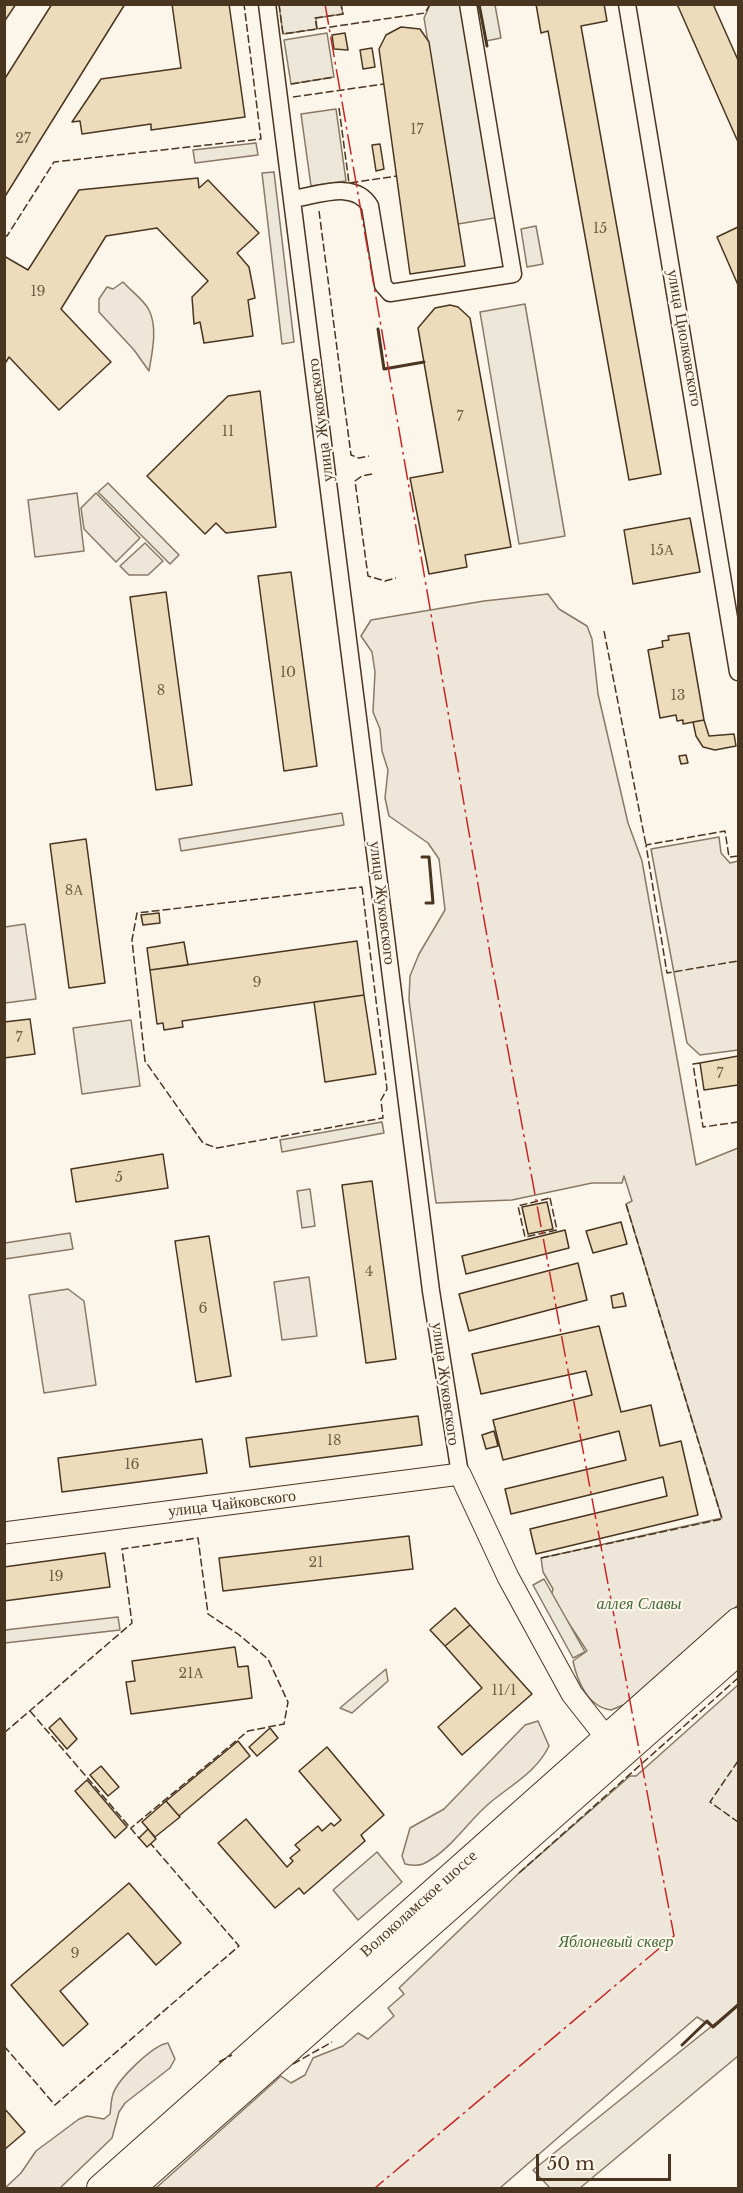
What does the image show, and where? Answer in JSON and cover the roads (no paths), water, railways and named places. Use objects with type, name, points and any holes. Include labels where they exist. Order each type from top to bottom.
[{"type":"main road","name":"Волоколамское шоссе","points":[[100,2188],[738,1621]]},
{"type":"main road","name":"Волоколамское шоссе","points":[[132,2188],[455,1902],[622,1758],[738,1652]]},
{"type":"street","name":"улица Жуковского","points":[[267,4],[431,1291],[460,1474],[508,1578],[573,1694],[622,1758]]},
{"type":"street","points":[[293,199],[351,190],[365,198],[370,206],[383,285],[390,293],[513,274],[468,4]]},
{"type":"street","name":"улица Циолковского","points":[[627,4],[738,672]]},
{"type":"street","name":"улица Чайковского","points":[[4,1533],[460,1474]]},
{"type":"park label","name":"аллея Славы","points":[[639,1604]]},
{"type":"park label","name":"Яблоневый сквер","points":[[616,1942]]}]
